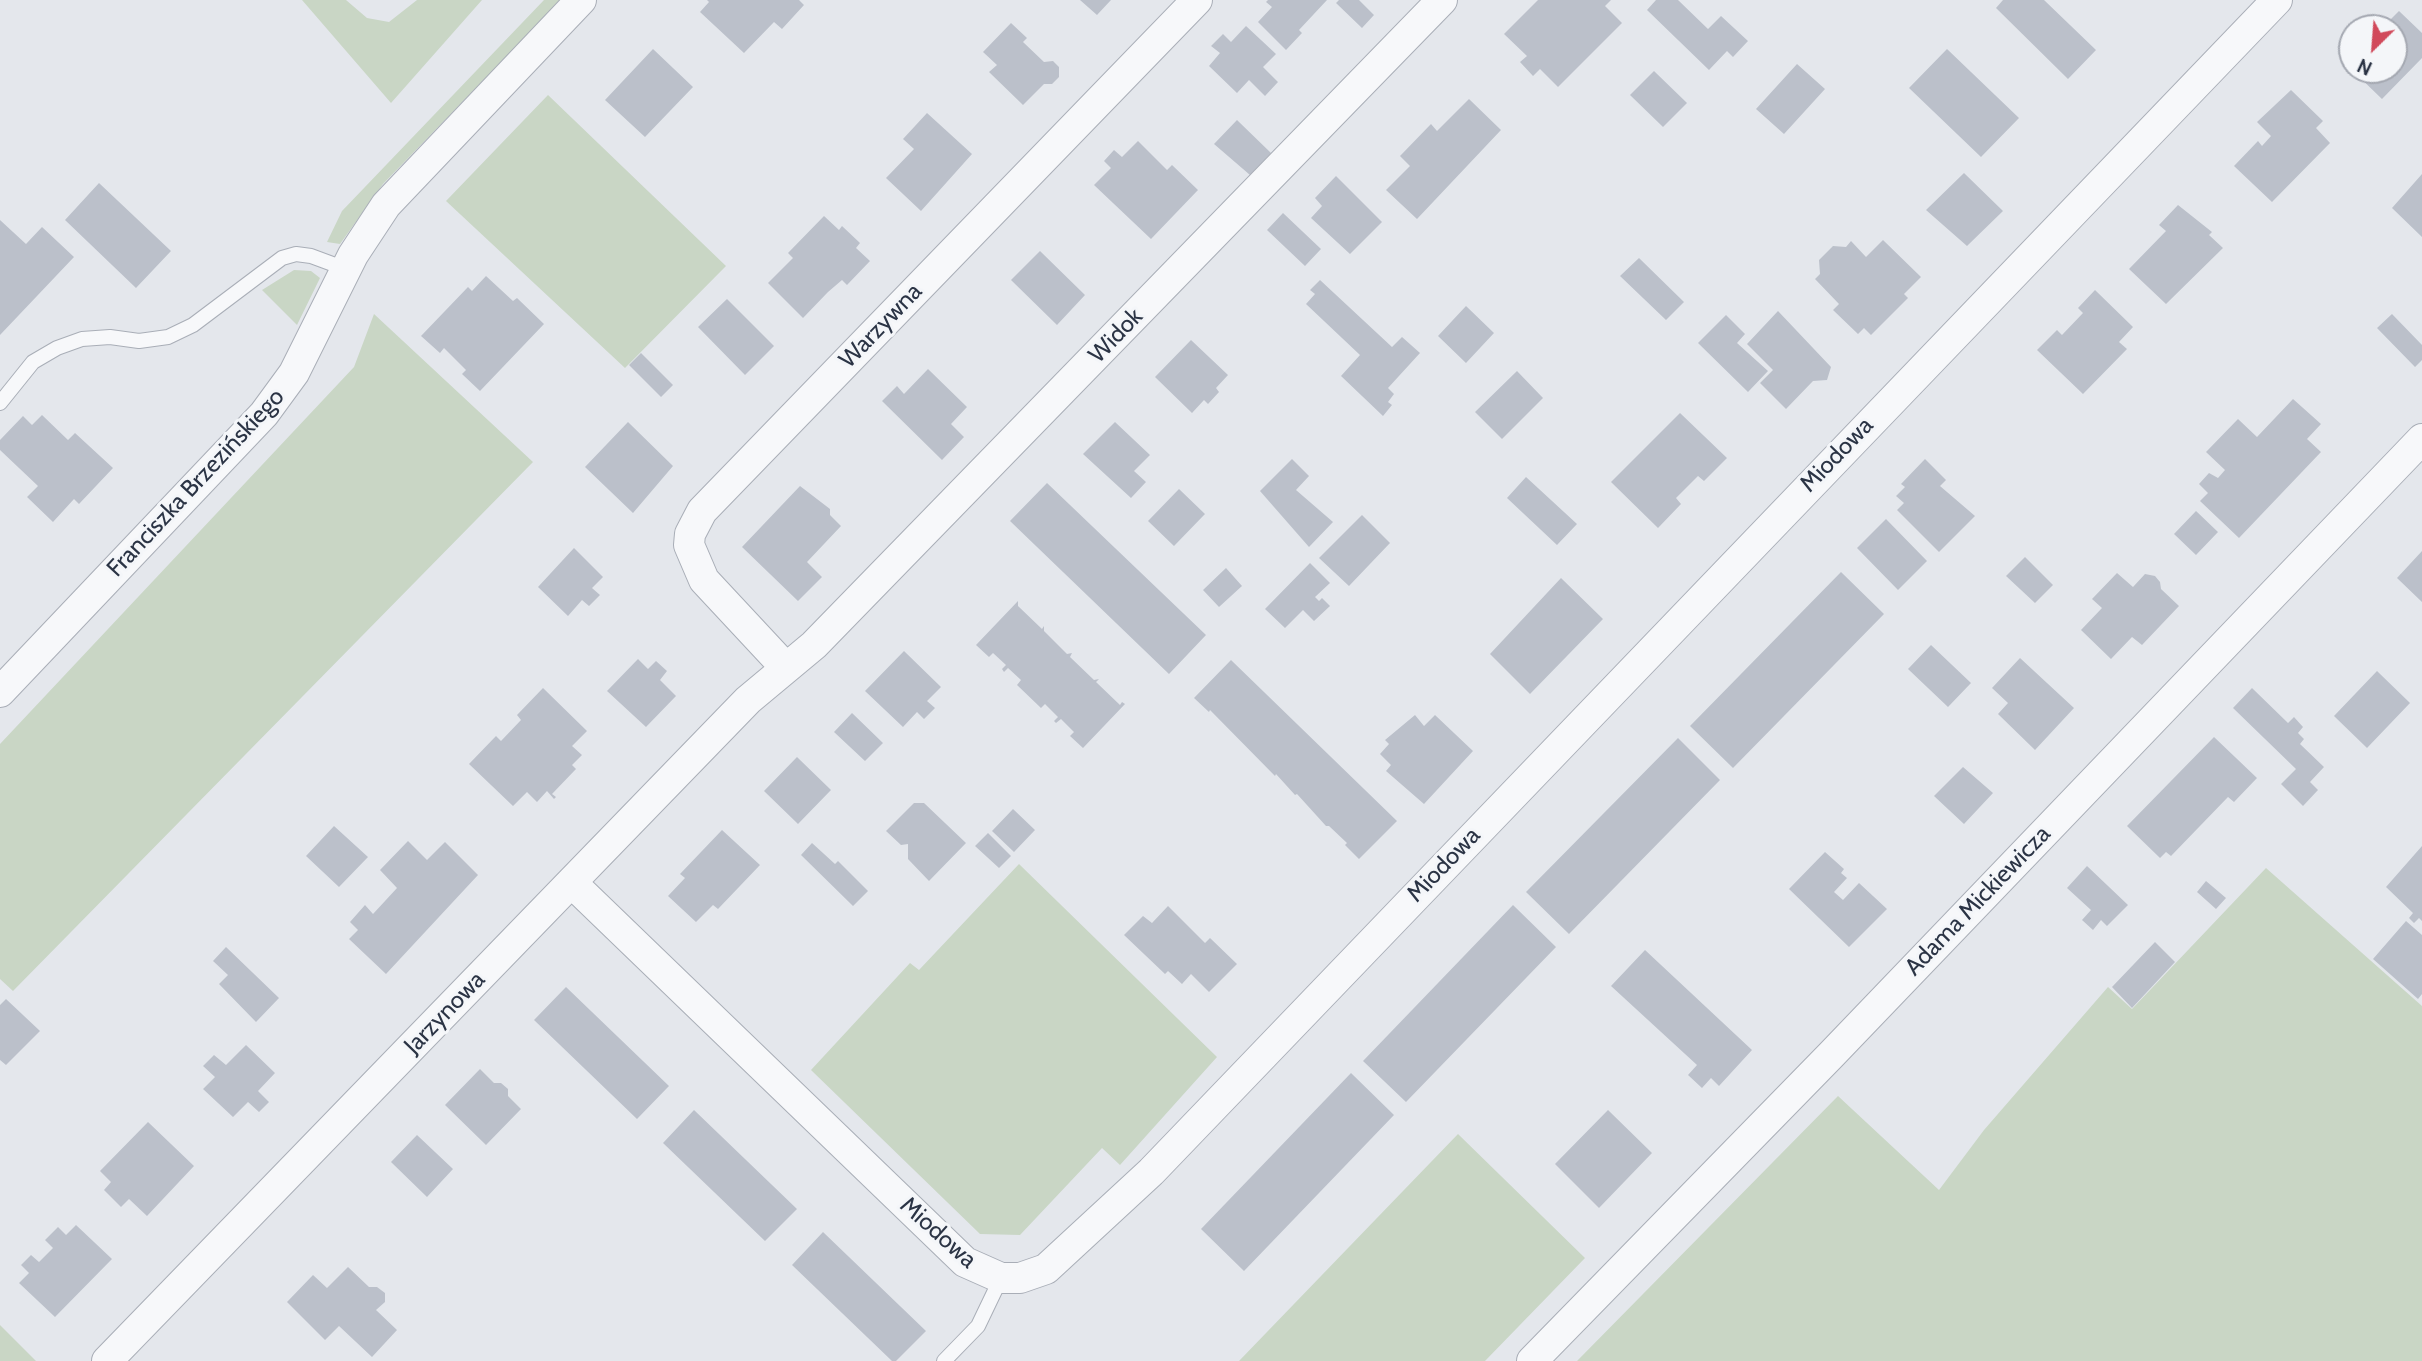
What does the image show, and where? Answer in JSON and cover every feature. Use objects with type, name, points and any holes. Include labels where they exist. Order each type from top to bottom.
[{"type":"street","name":"Franciszka Brzezińskiego","points":[[0,692],[264,414],[294,373],[346,269],[386,205],[582,0]]},
{"type":"street","name":"Warzywna","points":[[786,668],[721,601],[699,571],[689,545],[690,534],[702,512],[1197,0]]},
{"type":"street","name":"Widok","points":[[786,668],[814,645],[990,467],[1442,0]]},
{"type":"street","name":"Miodowa","points":[[572,883],[965,1262],[1001,1278],[1020,1278],[1045,1269],[1151,1172],[1796,497],[2277,0]]},
{"type":"street","name":"Adama Mickiewicza","points":[[1532,1361],[1821,1065],[2422,439]]},
{"type":"street","name":"Jarzynowa","points":[[107,1361],[748,700],[786,668]]},
{"type":"lane","points":[[0,403],[33,362],[57,348],[82,339],[110,337],[139,341],[167,337],[193,325],[282,258],[296,254],[346,269]]},
{"type":"lane","points":[[944,1361],[978,1326],[1001,1278]]},
{"type":"green space","points":[[302,0],[346,0],[367,18],[389,22],[417,0],[482,0],[391,103]]},
{"type":"green space","points":[[544,0],[561,0],[383,184],[340,244],[327,242],[342,211]]},
{"type":"green space","points":[[548,95],[726,266],[625,368],[446,201]]},
{"type":"green space","points":[[294,270],[311,271],[320,278],[297,325],[262,290]]},
{"type":"green space","points":[[374,314],[533,462],[13,991],[0,979],[0,744],[354,367]]},
{"type":"green space","points":[[1019,864],[1217,1057],[1120,1165],[1102,1148],[1020,1235],[980,1234],[811,1070],[910,963],[919,970]]},
{"type":"green space","points":[[2266,868],[2422,1006],[2422,1361],[1577,1361],[1838,1096],[1939,1190],[1984,1130],[2108,987],[2132,1009]]},
{"type":"green space","points":[[1458,1134],[1585,1258],[1485,1361],[1239,1361]]},
{"type":"green space","points":[[0,1325],[36,1361],[0,1361]]},
{"type":"building","points":[[707,0],[799,0],[804,5],[782,29],[774,22],[744,53],[700,12],[709,2]]},
{"type":"building","points":[[1080,0],[1111,0],[1097,15]]},
{"type":"building","points":[[1327,0],[1299,30],[1302,33],[1286,50],[1258,22],[1272,7],[1266,2]]},
{"type":"building","points":[[1339,0],[1359,0],[1374,15],[1362,28],[1336,3]]},
{"type":"building","points":[[1538,0],[1611,0],[1605,6],[1622,23],[1558,87],[1540,69],[1533,76],[1520,62],[1527,56],[1504,34]]},
{"type":"building","points":[[1656,0],[1678,0],[1708,29],[1721,16],[1748,41],[1733,57],[1727,51],[1709,70],[1647,10]]},
{"type":"building","points":[[2003,0],[2044,0],[2096,50],[2068,79],[1996,8]]},
{"type":"building","points":[[2408,20],[2422,33],[2422,58],[2408,72]]},
{"type":"building","points":[[1011,23],[1027,38],[1023,42],[1044,62],[1053,61],[1059,67],[1059,77],[1052,84],[1044,84],[1023,105],[989,72],[997,65],[983,52]]},
{"type":"building","points":[[1246,26],[1276,54],[1263,67],[1278,82],[1265,96],[1249,80],[1237,93],[1209,66],[1220,53],[1211,46],[1223,34],[1231,42]]},
{"type":"building","points":[[653,49],[693,87],[645,137],[605,100]]},
{"type":"building","points":[[1947,49],[2019,118],[1981,157],[1909,88]]},
{"type":"building","points":[[1797,64],[1825,89],[1784,134],[1756,109]]},
{"type":"building","points":[[1654,71],[1687,103],[1663,127],[1630,95]]},
{"type":"building","points":[[2366,84],[2397,84],[2382,99]]},
{"type":"building","points":[[2291,90],[2323,121],[2316,128],[2330,143],[2272,202],[2234,166],[2258,141],[2262,146],[2271,136],[2257,122]]},
{"type":"building","points":[[1469,99],[1501,130],[1417,219],[1386,190],[1410,166],[1400,156],[1431,124],[1437,131]]},
{"type":"building","points":[[927,113],[972,154],[921,211],[886,178],[914,149],[903,139]]},
{"type":"building","points":[[1237,120],[1271,153],[1250,175],[1214,144]]},
{"type":"building","points":[[1138,141],[1167,170],[1172,165],[1198,190],[1151,239],[1094,185],[1111,168],[1104,161],[1114,150],[1122,157]]},
{"type":"building","points":[[1964,173],[2003,211],[1967,246],[1926,210]]},
{"type":"building","points":[[2422,174],[2422,237],[2392,208]]},
{"type":"building","points":[[1336,176],[1382,222],[1350,254],[1311,218],[1322,206],[1315,198]]},
{"type":"building","points":[[99,183],[171,251],[136,288],[65,220]]},
{"type":"building","points":[[2178,205],[2212,232],[2209,235],[2223,248],[2166,304],[2129,269],[2166,231],[2159,225]]},
{"type":"building","points":[[1283,213],[1321,249],[1305,266],[1267,230]]},
{"type":"building","points":[[824,216],[839,230],[842,226],[860,243],[856,248],[870,261],[847,285],[842,280],[803,318],[768,283],[793,258],[788,253]]},
{"type":"building","points":[[0,220],[26,244],[42,227],[74,257],[0,335]]},
{"type":"building","points":[[1883,240],[1921,277],[1904,294],[1908,298],[1871,335],[1864,328],[1858,334],[1833,310],[1839,304],[1815,279],[1820,274],[1819,260],[1833,246],[1846,247],[1851,241],[1866,257]]},
{"type":"building","points":[[1040,251],[1085,295],[1057,325],[1011,280]]},
{"type":"building","points":[[1639,258],[1684,302],[1666,320],[1620,276]]},
{"type":"building","points":[[486,276],[513,301],[517,298],[544,324],[480,391],[462,374],[466,370],[444,348],[440,353],[421,336],[468,287],[472,291]]},
{"type":"building","points":[[1320,280],[1392,347],[1402,337],[1420,353],[1388,388],[1394,394],[1388,402],[1392,405],[1383,416],[1341,376],[1360,355],[1306,304],[1315,294],[1310,290]]},
{"type":"building","points":[[2095,290],[2133,327],[2119,342],[2127,349],[2083,394],[2037,350],[2057,330],[2062,335],[2083,313],[2078,308]]},
{"type":"building","points":[[727,299],[774,346],[745,375],[698,327]]},
{"type":"building","points":[[1466,306],[1494,333],[1466,363],[1438,336]]},
{"type":"building","points":[[1778,311],[1831,367],[1827,380],[1813,381],[1786,409],[1760,383],[1773,370],[1747,344]]},
{"type":"building","points":[[2392,314],[2422,345],[2422,360],[2415,367],[2377,328]]},
{"type":"building","points":[[1726,315],[1745,334],[1737,343],[1768,371],[1748,392],[1698,343]]},
{"type":"building","points":[[1191,340],[1228,375],[1216,388],[1219,392],[1208,404],[1204,400],[1192,413],[1155,377]]},
{"type":"building","points":[[641,353],[673,385],[661,397],[629,365]]},
{"type":"building","points":[[928,369],[967,407],[951,424],[964,437],[942,460],[882,401],[897,386],[904,394]]},
{"type":"building","points":[[1517,371],[1543,398],[1502,439],[1475,412]]},
{"type":"building","points":[[2293,399],[2321,424],[2307,439],[2321,452],[2239,538],[2200,501],[2208,493],[2199,484],[2209,473],[2218,478],[2225,470],[2206,452],[2238,419],[2257,437]]},
{"type":"building","points":[[1680,413],[1727,458],[1704,481],[1698,476],[1676,498],[1681,504],[1658,528],[1611,482]]},
{"type":"building","points":[[42,415],[68,440],[75,433],[113,468],[79,504],[74,499],[53,522],[27,497],[38,486],[0,450],[0,440],[23,416],[32,425]]},
{"type":"building","points":[[628,422],[673,466],[633,513],[585,467]]},
{"type":"building","points":[[1115,422],[1150,455],[1134,471],[1146,482],[1131,498],[1083,454]]},
{"type":"building","points":[[1292,459],[1309,476],[1296,490],[1333,522],[1309,547],[1260,491]]},
{"type":"building","points":[[1925,459],[1946,480],[1940,486],[1975,516],[1939,552],[1897,510],[1904,503],[1896,496],[1905,487],[1901,484]]},
{"type":"building","points":[[1526,477],[1577,524],[1557,545],[1507,498]]},
{"type":"building","points":[[1047,483],[1206,635],[1169,674],[1010,521]]},
{"type":"building","points":[[800,486],[830,509],[830,515],[841,526],[807,562],[822,577],[798,601],[742,547]]},
{"type":"building","points":[[1179,489],[1205,514],[1174,546],[1148,521]]},
{"type":"building","points":[[2196,511],[2218,532],[2196,555],[2174,534]]},
{"type":"building","points":[[1362,515],[1390,543],[1349,586],[1319,558]]},
{"type":"building","points":[[1886,519],[1927,561],[1898,590],[1857,548]]},
{"type":"building","points":[[574,548],[603,577],[592,588],[600,595],[589,606],[582,600],[568,616],[538,587]]},
{"type":"building","points":[[2422,551],[2422,602],[2397,578]]},
{"type":"building","points":[[2025,557],[2053,585],[2035,603],[2006,576]]},
{"type":"building","points":[[1310,563],[1330,583],[1315,597],[1319,601],[1322,598],[1330,606],[1314,621],[1303,610],[1285,628],[1265,609]]},
{"type":"building","points":[[1226,568],[1242,586],[1219,607],[1203,590]]},
{"type":"building","points":[[1841,572],[1884,614],[1733,768],[1690,726]]},
{"type":"building","points":[[2117,573],[2133,587],[2145,574],[2155,576],[2161,589],[2179,606],[2142,645],[2132,637],[2111,659],[2081,630],[2102,608],[2092,599]]},
{"type":"building","points":[[1561,578],[1603,619],[1530,694],[1490,654]]},
{"type":"building","points":[[1018,601],[1018,606],[1042,629],[1044,626],[1044,631],[1067,654],[1072,653],[1070,657],[1094,680],[1099,679],[1096,682],[1120,705],[1122,702],[1125,704],[1083,748],[1070,736],[1074,732],[1061,719],[1056,723],[1054,721],[1058,717],[1045,704],[1041,708],[1017,685],[1021,680],[1008,668],[1004,672],[1002,669],[1006,665],[993,653],[989,657],[976,645]]},
{"type":"building","points":[[1931,645],[1971,683],[1948,707],[1908,669]]},
{"type":"building","points":[[904,651],[941,687],[927,701],[935,708],[924,719],[917,712],[903,727],[865,691]]},
{"type":"building","points":[[2020,658],[2074,708],[2035,750],[1998,714],[2008,703],[1992,688]]},
{"type":"building","points":[[638,659],[648,669],[656,661],[667,671],[660,680],[676,696],[646,727],[607,691]]},
{"type":"building","points":[[1231,660],[1397,821],[1359,859],[1345,845],[1347,843],[1326,826],[1297,794],[1295,795],[1276,774],[1275,776],[1210,710],[1209,712],[1194,698]]},
{"type":"building","points":[[2377,671],[2410,703],[2367,748],[2334,716]]},
{"type":"building","points":[[543,688],[587,731],[572,746],[582,755],[572,765],[576,769],[552,794],[556,797],[554,799],[547,791],[537,802],[527,792],[513,806],[469,764],[496,736],[501,741],[521,720],[517,715]]},
{"type":"building","points":[[2252,688],[2288,723],[2294,717],[2303,727],[2298,733],[2304,739],[2300,744],[2324,767],[2310,782],[2318,790],[2303,806],[2281,784],[2296,769],[2233,708]]},
{"type":"building","points":[[852,713],[883,743],[865,761],[834,732]]},
{"type":"building","points":[[1415,715],[1424,726],[1435,715],[1473,751],[1424,804],[1386,771],[1391,765],[1380,754],[1389,744],[1385,740]]},
{"type":"building","points":[[2214,737],[2257,778],[2234,802],[2228,797],[2171,856],[2166,852],[2160,858],[2127,826]]},
{"type":"building","points":[[1678,738],[1720,780],[1569,934],[1526,892]]},
{"type":"building","points":[[797,757],[831,790],[798,824],[764,791]]},
{"type":"building","points":[[1963,767],[1993,793],[1964,824],[1934,796]]},
{"type":"building","points":[[914,803],[924,803],[966,843],[929,881],[908,859],[908,844],[901,845],[886,831]]},
{"type":"building","points":[[1013,809],[1035,830],[1014,852],[992,831]]},
{"type":"building","points":[[334,826],[368,857],[339,887],[306,856]]},
{"type":"building","points":[[722,830],[760,865],[718,909],[713,905],[696,922],[668,896],[685,878],[680,874]]},
{"type":"building","points":[[988,833],[1011,856],[999,868],[975,846]]},
{"type":"building","points":[[408,841],[427,860],[445,842],[478,875],[386,974],[349,939],[358,930],[350,922],[365,905],[373,914],[397,888],[380,870]]},
{"type":"building","points":[[812,843],[835,864],[838,861],[868,891],[853,906],[801,855]]},
{"type":"building","points":[[2422,846],[2422,921],[2419,918],[2414,923],[2409,918],[2413,913],[2386,887]]},
{"type":"building","points":[[1825,852],[1844,869],[1841,873],[1847,878],[1834,892],[1843,900],[1859,883],[1887,909],[1849,947],[1789,889]]},
{"type":"building","points":[[2087,866],[2128,905],[2107,926],[2101,920],[2093,930],[2082,920],[2091,910],[2067,888]]},
{"type":"building","points":[[2206,881],[2226,898],[2216,909],[2197,892]]},
{"type":"building","points":[[1513,905],[1556,947],[1406,1102],[1363,1061]]},
{"type":"building","points":[[1168,906],[1205,943],[1210,938],[1237,964],[1209,992],[1191,974],[1182,984],[1168,971],[1165,974],[1124,935],[1143,916],[1152,923]]},
{"type":"building","points":[[2406,921],[2422,935],[2422,994],[2418,999],[2373,959]]},
{"type":"building","points":[[2155,942],[2175,962],[2132,1008],[2112,987]]},
{"type":"building","points":[[226,947],[279,998],[256,1022],[219,984],[228,975],[213,961]]},
{"type":"building","points":[[1645,950],[1752,1050],[1719,1086],[1711,1078],[1702,1088],[1688,1075],[1697,1065],[1611,986]]},
{"type":"building","points":[[566,987],[669,1086],[637,1119],[534,1020]]},
{"type":"building","points":[[6,999],[40,1031],[6,1065],[0,1060],[0,1005]]},
{"type":"building","points":[[246,1045],[275,1073],[258,1091],[269,1102],[259,1112],[248,1102],[233,1117],[203,1089],[215,1077],[203,1066],[214,1055],[226,1065]]},
{"type":"building","points":[[480,1069],[494,1083],[501,1083],[508,1089],[508,1096],[521,1109],[486,1145],[445,1105]]},
{"type":"building","points":[[1351,1073],[1394,1115],[1244,1271],[1201,1229]]},
{"type":"building","points":[[694,1110],[797,1209],[765,1241],[663,1143]]},
{"type":"building","points":[[1608,1110],[1652,1153],[1599,1208],[1555,1164]]},
{"type":"building","points":[[148,1122],[194,1166],[147,1216],[129,1199],[121,1207],[104,1190],[111,1182],[100,1171]]},
{"type":"building","points":[[417,1135],[453,1169],[427,1197],[391,1162]]},
{"type":"building","points":[[76,1225],[112,1259],[55,1317],[19,1283],[29,1273],[21,1265],[31,1255],[39,1262],[53,1248],[45,1240],[58,1227],[66,1235]]},
{"type":"building","points":[[823,1232],[926,1331],[896,1361],[892,1361],[792,1265]]},
{"type":"building","points":[[348,1267],[369,1287],[377,1287],[385,1293],[385,1302],[376,1310],[397,1330],[372,1357],[339,1326],[325,1340],[287,1302],[313,1275],[327,1288]]}]
